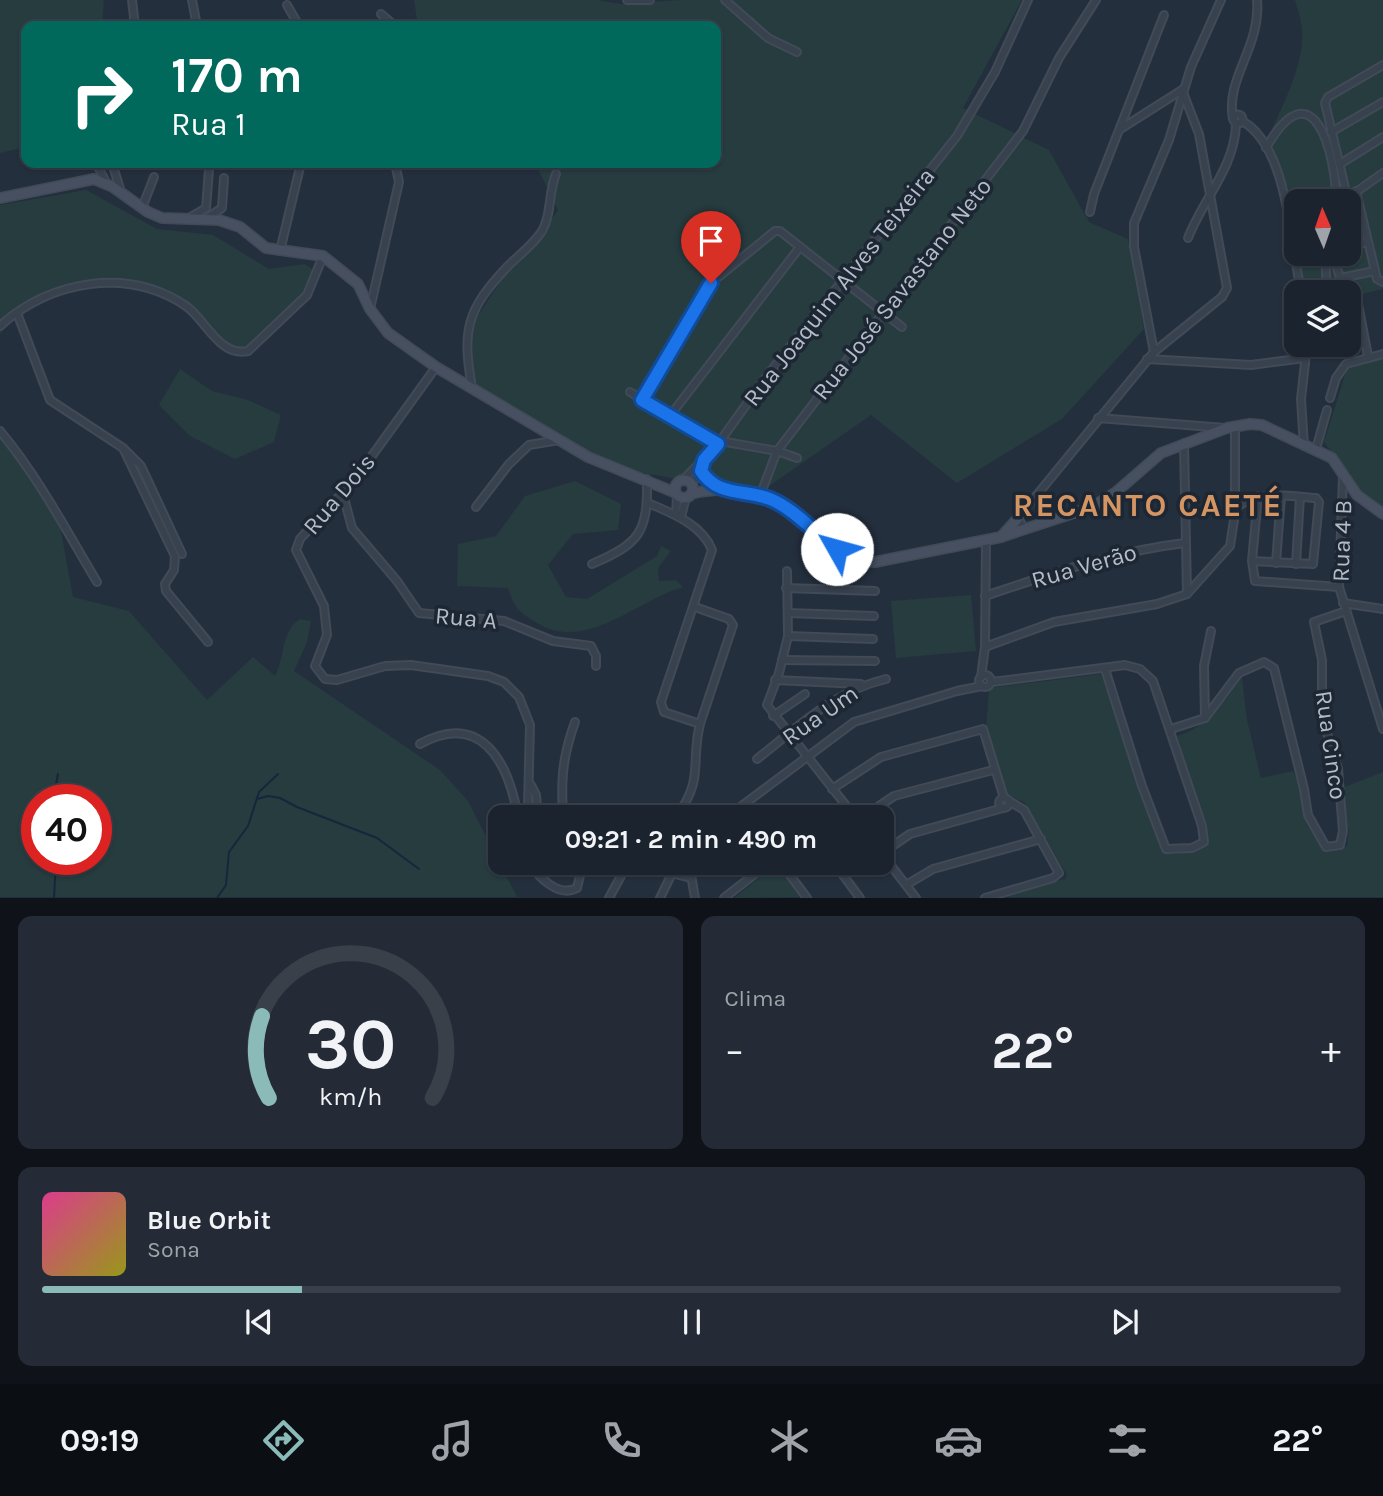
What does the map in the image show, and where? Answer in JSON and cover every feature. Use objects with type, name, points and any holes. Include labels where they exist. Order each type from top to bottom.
[{"type":"street","points":[[132,0],[134,21]]},
{"type":"street","points":[[192,0],[196,21]]},
{"type":"street","points":[[627,0],[650,0]]},
{"type":"street","points":[[725,0],[768,38],[797,52]]},
{"type":"street","name":"Rua Joaquim Alves Teixeira","points":[[686,482],[972,113],[1028,0]]},
{"type":"street","name":"Rua José Savastano Neto","points":[[760,496],[777,451],[1026,127],[1059,58],[1096,0]]},
{"type":"street","points":[[1154,352],[1135,247],[1134,223],[1169,140],[1182,90],[1221,0]]},
{"type":"street","points":[[1188,238],[1198,211],[1231,152],[1237,119],[1231,107],[1231,97],[1258,28],[1257,0]]},
{"type":"street","points":[[287,5],[296,21]]},
{"type":"street","points":[[381,14],[389,21]]},
{"type":"street","points":[[1090,212],[1094,194],[1164,15]]},
{"type":"street","points":[[1347,189],[1325,108],[1328,97],[1383,65]]},
{"type":"street","points":[[1121,129],[1182,90]]},
{"type":"street","points":[[1002,537],[1147,359],[1222,297],[1227,288],[1199,134],[1182,90]]},
{"type":"street","points":[[1331,132],[1383,102]]},
{"type":"street","points":[[1266,148],[1291,115],[1300,112],[1310,116],[1322,133],[1334,189]]},
{"type":"street","points":[[1237,119],[1253,127],[1266,148],[1281,183],[1299,280]]},
{"type":"street","points":[[1340,164],[1383,137]]},
{"type":"street","points":[[99,168],[107,184]]},
{"type":"street","points":[[114,168],[121,192]]},
{"type":"street","points":[[280,251],[300,168]]},
{"type":"street","points":[[370,309],[399,182],[397,168]]},
{"type":"street","points":[[189,219],[206,208],[209,170]]},
{"type":"street","points":[[472,388],[467,357],[467,327],[473,313],[499,277],[541,231],[548,216],[549,193],[556,174]]},
{"type":"street","points":[[1359,189],[1383,174]]},
{"type":"street","points":[[142,208],[154,177]]},
{"type":"street","points":[[207,218],[222,208],[224,178]]},
{"type":"street","points":[[0,198],[86,179],[107,184],[162,218],[207,218],[234,224],[261,245],[280,251],[323,256],[359,284],[370,309],[388,333],[436,367],[588,457],[682,495],[723,490]]},
{"type":"street","points":[[1362,216],[1378,281],[1383,282]]},
{"type":"street","points":[[642,400],[711,283],[771,232],[780,231],[902,327]]},
{"type":"street","points":[[1362,243],[1368,242]]},
{"type":"street","points":[[669,417],[800,247]]},
{"type":"street","points":[[0,326],[17,313],[80,286],[110,282],[136,284],[185,305],[223,344],[242,352],[255,347],[307,295],[323,256]]},
{"type":"street","points":[[1336,266],[1340,278],[1375,271]]},
{"type":"street","points":[[17,313],[50,400],[123,448],[141,466],[182,554]]},
{"type":"street","points":[[1361,320],[1368,356]]},
{"type":"street","points":[[1330,398],[1340,370],[1346,364],[1383,354]]},
{"type":"street","points":[[1147,359],[1251,365],[1305,358],[1301,399],[1304,446]]},
{"type":"street","name":"Rua Dois","points":[[436,367],[343,494],[296,544],[297,557],[324,606],[327,635],[315,660],[317,671],[325,679],[337,680],[385,666],[422,665],[488,676],[504,682],[519,697],[528,715],[531,747],[527,805]]},
{"type":"street","points":[[630,392],[669,417],[719,442],[777,451],[797,458]]},
{"type":"street","points":[[1316,449],[1327,410]]},
{"type":"street","points":[[1098,418],[1231,427],[1262,425],[1332,458],[1357,495],[1383,514]]},
{"type":"street","points":[[649,480],[686,482],[760,496],[778,503],[844,554],[866,562],[986,541],[1029,529],[1099,503],[1154,457],[1184,443],[1231,427]]},
{"type":"street","points":[[985,648],[1054,622],[1157,604],[1188,594],[1230,545],[1236,508],[1231,427]]},
{"type":"street","points":[[0,431],[20,454],[57,509],[97,582]]},
{"type":"street","points":[[476,507],[509,464],[529,445],[559,440]]},
{"type":"street","points":[[1184,443],[1188,594]]},
{"type":"street","points":[[123,448],[175,556],[174,570],[164,584],[166,591],[208,642]]},
{"type":"street","points":[[682,495],[676,485],[697,478],[704,460]]},
{"type":"street","points":[[701,471],[723,490]]},
{"type":"street","name":"Rua 4 B","points":[[1343,473],[1339,587],[1383,729]]},
{"type":"street","points":[[592,564],[632,543],[643,523],[648,503],[649,480]]},
{"type":"street","points":[[678,516],[686,482]]},
{"type":"street","name":"Rua A","points":[[343,494],[352,528],[397,581],[419,613],[504,621],[553,641],[591,646],[596,656],[596,666]]},
{"type":"street","points":[[1236,508],[1258,496],[1316,498],[1320,505],[1316,560],[1313,564],[1252,561]]},
{"type":"street","points":[[1258,496],[1253,578],[1259,582],[1339,587]]},
{"type":"street","points":[[1276,563],[1281,496]]},
{"type":"street","points":[[1296,564],[1300,497]]},
{"type":"street","points":[[648,503],[678,516],[704,536],[712,550],[661,702],[664,712],[700,724]]},
{"type":"street","points":[[1029,506],[1025,518],[1029,529]]},
{"type":"street","points":[[1018,518],[1029,529]]},
{"type":"street","points":[[985,680],[986,541]]},
{"type":"street","name":"Rua Verão","points":[[985,596],[1104,557],[1141,548],[1185,543]]},
{"type":"street","points":[[787,571],[788,636],[767,705],[845,805]]},
{"type":"street","points":[[786,588],[875,591]]},
{"type":"street","points":[[1343,603],[1383,609]]},
{"type":"street","points":[[685,805],[690,799],[695,777],[700,724],[733,625],[729,619],[695,607]]},
{"type":"street","name":"Rua Cinco","points":[[1205,718],[1239,673],[1264,662],[1274,668],[1308,815],[1326,847],[1340,845],[1343,831],[1338,769],[1322,717],[1322,660],[1314,622],[1346,611]]},
{"type":"street","points":[[788,613],[874,616]]},
{"type":"street","points":[[1171,729],[1205,718],[1204,666],[1212,631]]},
{"type":"street","points":[[788,636],[873,639]]},
{"type":"street","points":[[782,660],[875,662]]},
{"type":"street","points":[[742,805],[854,722],[985,680],[1125,665],[1140,669],[1153,681],[1171,729],[1205,837],[1204,842],[1192,848],[1166,849],[1142,786],[1105,668]]},
{"type":"street","name":"Rua Um","points":[[757,759],[831,700],[863,684],[886,678]]},
{"type":"street","points":[[775,681],[863,684]]},
{"type":"street","points":[[774,716],[805,694]]},
{"type":"street","points":[[562,805],[561,782],[567,741],[575,722]]},
{"type":"street","points":[[832,789],[881,757],[983,729],[1004,803]]},
{"type":"street","points":[[420,744],[438,735],[454,734],[476,738],[490,746],[511,784],[517,805]]},
{"type":"street","points":[[881,805],[894,796],[993,770]]},
{"type":"street","points":[[530,783],[536,793],[537,805]]},
{"type":"street","points":[[894,845],[910,834],[986,812],[1004,803],[1024,810],[1059,871],[1053,878],[985,898]]},
{"type":"street","points":[[906,885],[933,869],[1041,839]]},
{"type":"street","points":[[894,869],[916,898]]},
{"type":"street","points":[[538,875],[555,892],[568,893],[577,888],[580,875]]},
{"type":"street","points":[[609,898],[621,875]]},
{"type":"street","points":[[660,898],[670,875]]},
{"type":"street","points":[[679,875],[691,878]]},
{"type":"street","points":[[691,875],[695,898]]},
{"type":"street","points":[[724,898],[754,875]]},
{"type":"street","points":[[790,875],[807,898]]},
{"type":"street","points":[[843,875],[860,898]]},
{"type":"green space","points":[[0,0],[104,0],[102,21],[21,21],[21,148],[0,153]]},
{"type":"green space","points":[[414,0],[597,0],[621,4],[680,0],[1022,0],[963,108],[1049,150],[1089,222],[1128,239],[1144,329],[1062,419],[957,483],[871,415],[759,493],[620,469],[590,455],[475,386],[471,337],[477,317],[507,271],[533,248],[558,210],[537,168],[721,168],[721,21],[417,21]]},
{"type":"green space","points":[[1295,0],[1383,0],[1383,289],[1361,294],[1361,280],[1303,280],[1301,266],[1362,266],[1362,189],[1288,189],[1265,144],[1295,74],[1302,46],[1300,16]]},
{"type":"green space","points":[[86,190],[157,229],[213,235],[269,269],[305,264],[318,273],[307,295],[242,352],[217,340],[185,305],[121,283],[68,289],[17,313],[0,334],[0,205]]},
{"type":"green space","points":[[1383,359],[1383,510],[1362,493],[1324,442],[1347,368],[1364,361]]},
{"type":"green space","points":[[180,369],[212,391],[248,400],[281,415],[274,442],[235,459],[190,436],[159,405]]},
{"type":"green space","points":[[0,435],[57,509],[73,597],[129,611],[207,700],[253,657],[275,676],[289,630],[300,619],[311,621],[307,642],[294,671],[440,770],[468,801],[488,840],[488,875],[506,875],[517,897],[0,897]]},
{"type":"green space","points":[[575,481],[621,504],[618,530],[573,534],[548,565],[566,597],[587,599],[657,556],[661,546],[671,551],[658,568],[659,581],[676,580],[683,587],[611,621],[574,632],[555,631],[531,619],[515,605],[508,588],[457,586],[458,544],[496,536],[525,496]]},
{"type":"green space","points":[[971,595],[976,651],[896,658],[891,601]]},
{"type":"green space","points":[[1101,674],[1163,852],[1176,854],[1206,844],[1208,836],[1177,736],[1206,720],[1242,678],[1247,720],[1261,778],[1293,771],[1312,829],[1323,849],[1347,846],[1349,830],[1341,816],[1342,788],[1383,772],[1383,897],[995,897],[1065,879],[1067,875],[1024,802],[1007,795],[986,730],[989,688]]},
{"type":"green space","points":[[763,875],[786,875],[805,897],[734,898]]},
{"type":"waterway","points":[[56,784],[58,774]]},
{"type":"waterway","points":[[217,898],[226,885],[229,852],[248,826],[259,792],[278,774]]},
{"type":"waterway","points":[[257,799],[268,796],[280,798],[377,838],[419,869]]},
{"type":"waterway","points":[[54,898],[55,875]]},
{"type":"district","name":"RECANTO CAETÉ","points":[[1148,505]]},
{"type":"route","points":[[711,283],[642,400],[718,444],[704,460],[701,471],[711,483],[726,491],[760,496],[778,503],[837,549]]}]
